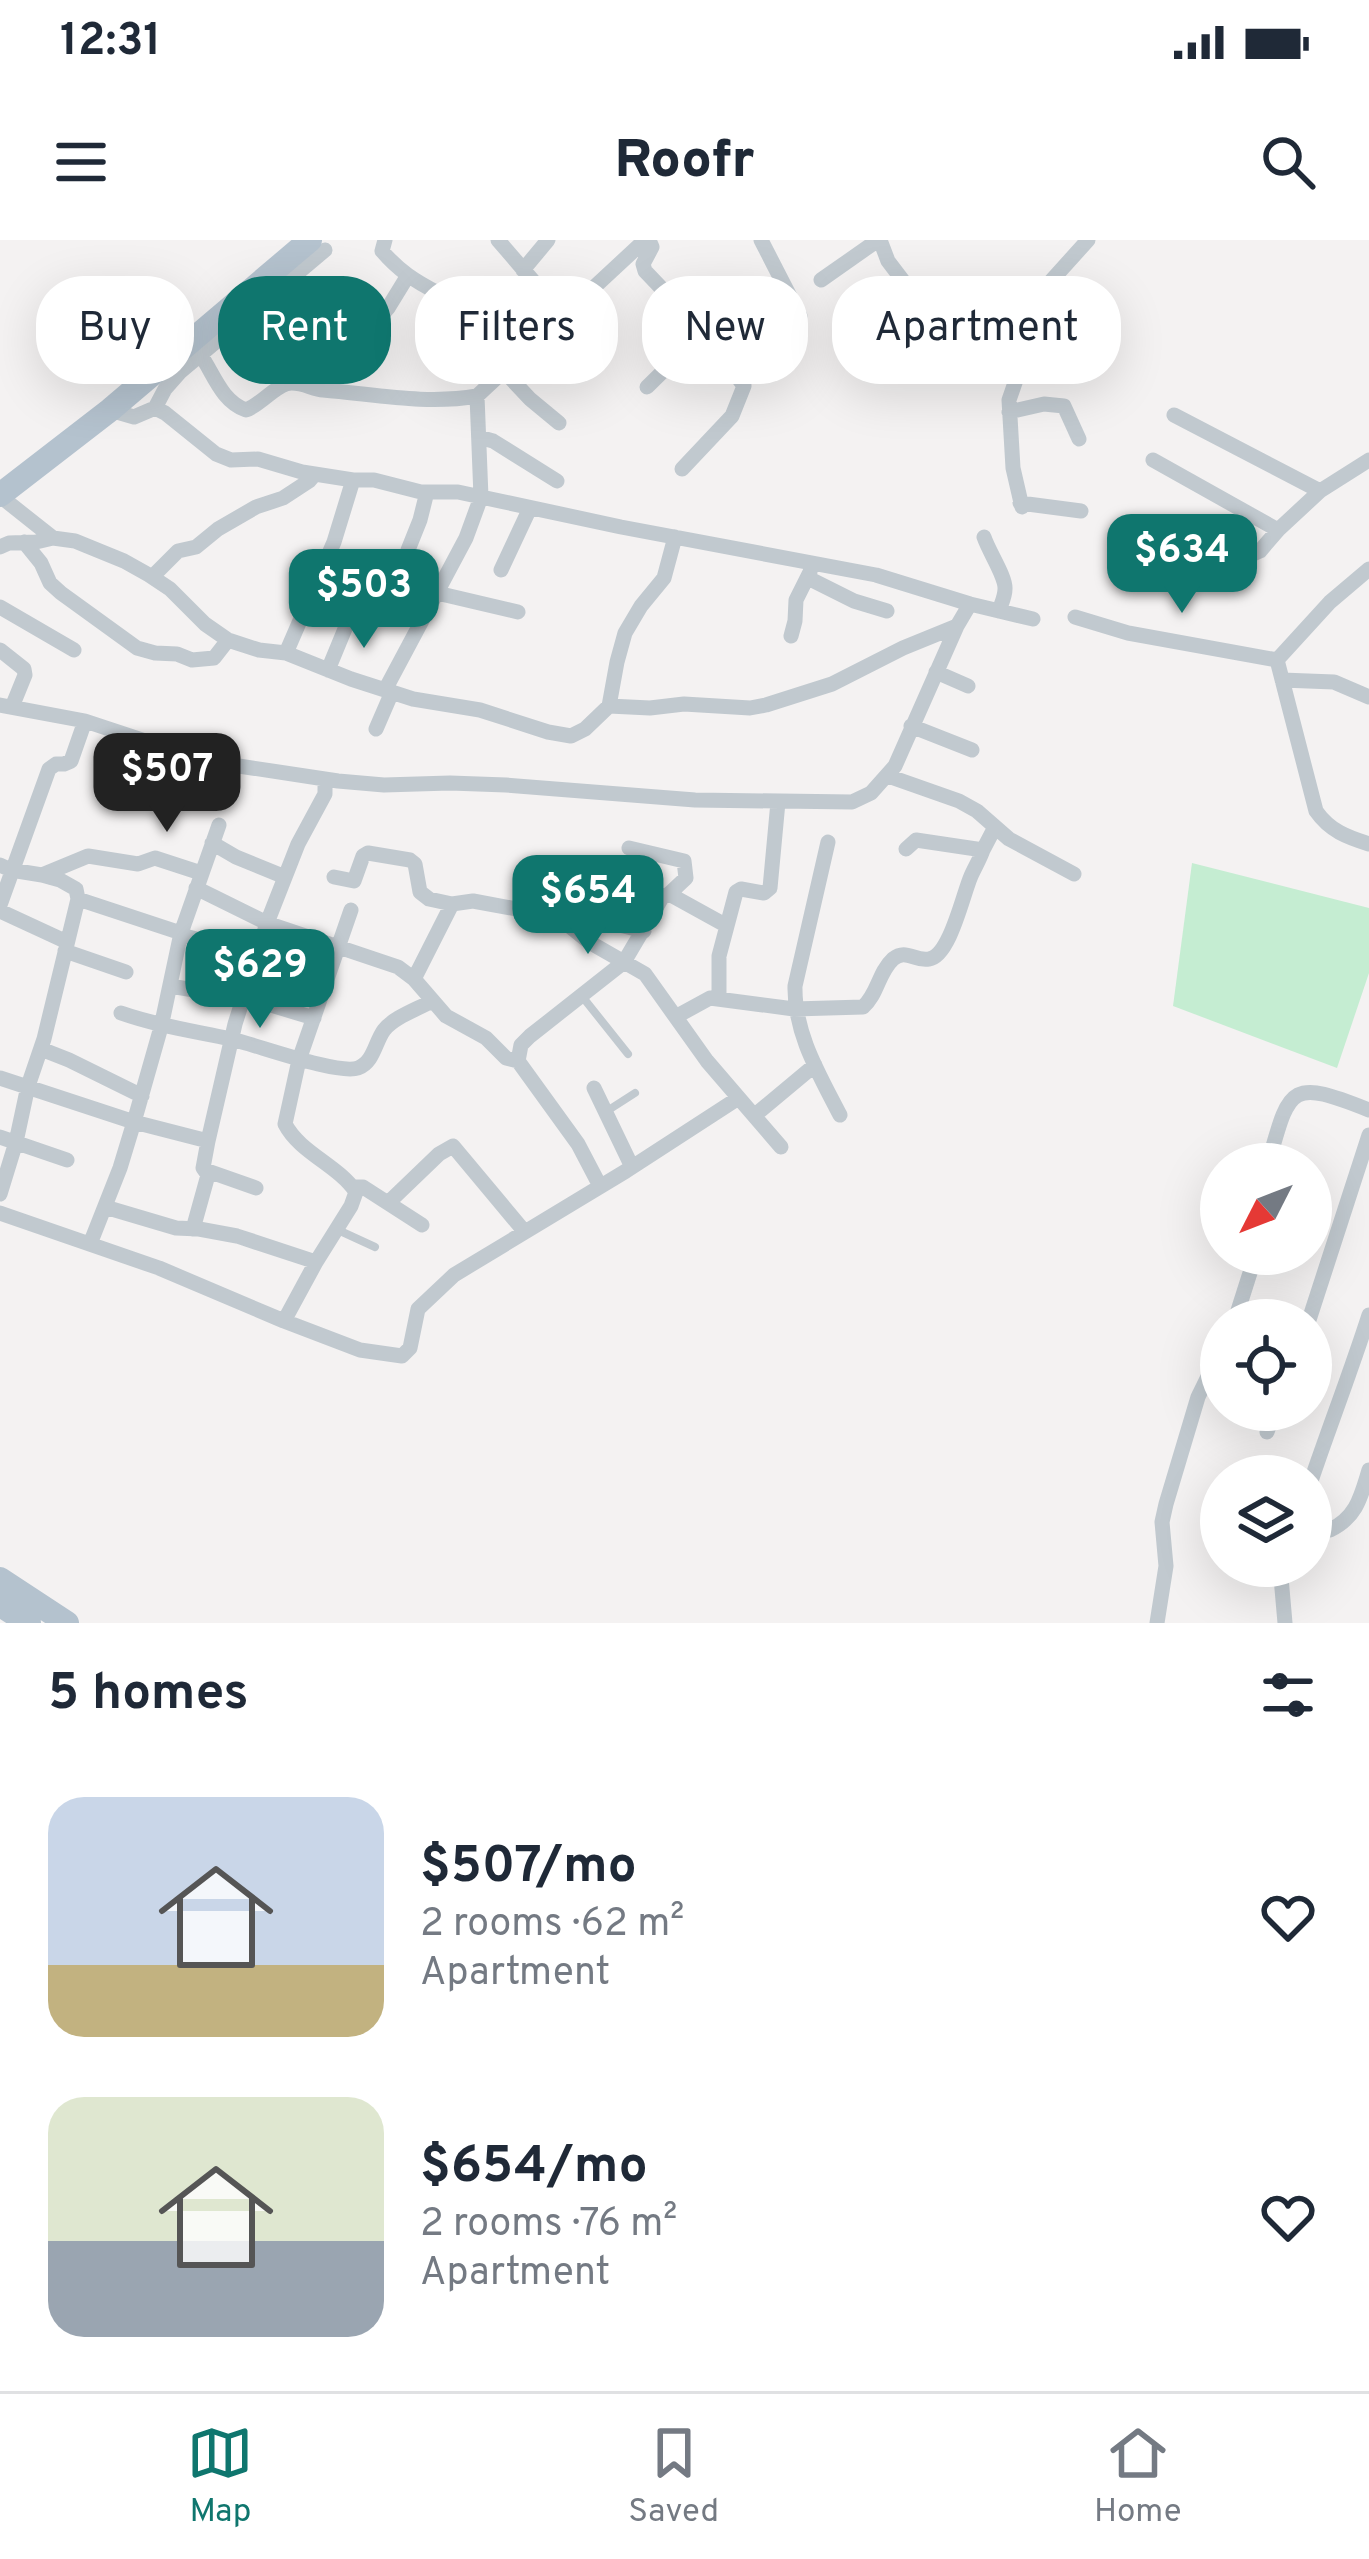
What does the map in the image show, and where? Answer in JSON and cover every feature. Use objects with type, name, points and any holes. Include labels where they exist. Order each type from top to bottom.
[{"type":"main road","points":[[0,495],[317,245]]},
{"type":"main road","points":[[0,1580],[67,1623]]},
{"type":"main road","points":[[0,1605],[29,1623]]},
{"type":"street","points":[[385,240],[382,251],[415,281]]},
{"type":"street","points":[[498,240],[528,276],[548,240]]},
{"type":"street","points":[[606,276],[646,240],[652,247],[644,264],[650,276]]},
{"type":"street","points":[[761,240],[779,276]]},
{"type":"street","points":[[821,280],[879,240],[899,276]]},
{"type":"street","points":[[1082,511],[1021,505],[1012,467],[1009,400],[1033,302],[1088,240]]},
{"type":"street","points":[[110,410],[134,417],[155,408],[165,389],[317,245]]},
{"type":"street","points":[[391,303],[407,277]]},
{"type":"street","points":[[200,354],[220,389],[246,410],[293,383],[449,401],[477,396],[489,384]]},
{"type":"street","points":[[516,384],[559,423]]},
{"type":"street","points":[[647,387],[651,384]]},
{"type":"street","points":[[682,469],[732,416],[742,384]]},
{"type":"street","points":[[376,729],[388,691],[466,538],[481,497],[477,396]]},
{"type":"street","points":[[1009,412],[1044,404],[1064,406],[1078,439]]},
{"type":"street","points":[[155,408],[224,458],[258,459],[315,474],[427,492],[458,492],[675,537],[810,571],[876,574],[1033,619]]},
{"type":"street","points":[[1174,415],[1321,491]]},
{"type":"street","points":[[479,437],[557,481]]},
{"type":"street","points":[[1154,460],[1278,530]]},
{"type":"street","points":[[1126,568],[1149,570],[1208,553],[1251,555],[1260,551],[1321,491],[1369,460]]},
{"type":"street","points":[[152,577],[178,551],[196,547],[256,507],[283,499],[315,474]]},
{"type":"street","points":[[286,653],[334,542],[353,480]]},
{"type":"street","points":[[408,550],[427,492]]},
{"type":"street","points":[[0,495],[53,538]]},
{"type":"street","points":[[501,570],[530,508]]},
{"type":"street","points":[[0,547],[53,538],[75,541],[152,577],[228,640],[286,653],[413,699],[481,710],[561,736],[578,733],[609,706],[626,633],[640,606],[664,578],[675,537]]},
{"type":"street","points":[[984,537],[1004,581],[999,611]]},
{"type":"street","points":[[23,542],[50,583],[137,648],[192,660],[214,658],[228,640]]},
{"type":"street","points":[[1277,660],[1330,602],[1369,569]]},
{"type":"street","points":[[810,571],[854,601],[887,610]]},
{"type":"street","points":[[791,636],[796,600],[810,571]]},
{"type":"street","points":[[437,593],[518,612]]},
{"type":"street","points":[[0,650],[25,675],[4,708],[85,721],[206,761],[385,785],[506,785],[694,800],[852,802],[889,776],[970,604]]},
{"type":"street","points":[[328,670],[354,607]]},
{"type":"street","points":[[2,615],[74,650]]},
{"type":"street","points":[[1076,617],[1128,633],[1277,660]]},
{"type":"street","points":[[609,706],[766,705],[832,685],[957,626]]},
{"type":"street","points":[[1277,660],[1316,811],[1339,834],[1369,844]]},
{"type":"street","points":[[936,672],[968,686]]},
{"type":"street","points":[[1282,680],[1334,682],[1369,698]]},
{"type":"street","points":[[85,721],[71,761],[50,769],[6,868],[0,908],[66,946],[126,972]]},
{"type":"street","points":[[911,726],[972,749]]},
{"type":"street","points":[[889,776],[959,801],[1022,846],[1074,874]]},
{"type":"street","points":[[193,1229],[208,1175],[203,1162],[231,1039],[267,923],[325,794],[325,779]]},
{"type":"street","points":[[719,999],[719,956],[733,900],[739,890],[764,893],[770,888],[778,802]]},
{"type":"street","points":[[90,1244],[134,1123],[181,934],[219,824]]},
{"type":"street","points":[[677,1016],[710,998],[794,1009],[870,1003],[882,973],[895,957],[928,959],[939,954],[995,827]]},
{"type":"street","points":[[906,850],[916,840],[983,850]]},
{"type":"street","points":[[828,842],[795,986],[794,1009],[814,1065],[840,1115]]},
{"type":"street","points":[[212,843],[285,877]]},
{"type":"street","points":[[518,1060],[521,1045],[624,962],[660,900],[686,878],[684,861],[629,848]]},
{"type":"street","points":[[334,878],[354,881],[368,853],[410,860],[415,864],[418,887],[429,899],[452,904],[473,901],[563,921],[595,919],[644,931]]},
{"type":"street","points":[[42,875],[88,856],[138,864],[155,858],[267,923],[398,967],[446,1016],[486,1038],[506,1058],[518,1060],[578,1144],[600,1186]]},
{"type":"street","points":[[533,912],[541,863]]},
{"type":"street","points":[[0,1194],[8,1139],[40,1049],[78,899],[76,889],[68,883],[6,868]]},
{"type":"street","points":[[669,894],[727,926]]},
{"type":"street","points":[[78,899],[238,950]]},
{"type":"street","points":[[414,979],[452,904]]},
{"type":"street","points":[[351,910],[299,1060],[285,1124],[287,1131],[354,1187],[363,1187],[422,1225]]},
{"type":"street","points":[[563,921],[645,974],[707,1061],[781,1147]]},
{"type":"street","points":[[256,959],[326,986]]},
{"type":"street","points":[[170,986],[314,1018]]},
{"type":"street","points":[[122,1013],[161,1027],[231,1039],[344,1070],[370,1060],[391,1023],[432,1001]]},
{"type":"street","points":[[40,1049],[142,1096]]},
{"type":"street","points":[[755,1115],[814,1065]]},
{"type":"street","points":[[0,1078],[134,1123],[208,1141]]},
{"type":"street","points":[[594,1088],[632,1168]]},
{"type":"street","points":[[1274,1143],[1292,1098],[1314,1091],[1328,1093],[1369,1110]]},
{"type":"street","points":[[0,1213],[159,1268],[284,1322],[372,1353],[402,1356],[410,1348],[418,1309],[454,1275],[737,1099]]},
{"type":"street","points":[[1316,1299],[1369,1135]]},
{"type":"street","points":[[8,1139],[67,1160]]},
{"type":"street","points":[[388,1203],[439,1154],[454,1146],[524,1231]]},
{"type":"street","points":[[205,1170],[256,1187]]},
{"type":"street","points":[[284,1322],[354,1201],[354,1187]]},
{"type":"street","points":[[105,1207],[176,1228],[237,1236],[316,1262]]},
{"type":"street","points":[[1321,1455],[1364,1348],[1369,1315]]},
{"type":"street","points":[[1156,1623],[1166,1566],[1162,1522],[1200,1393]]},
{"type":"street","points":[[1332,1529],[1359,1505],[1369,1470]]},
{"type":"street","points":[[1282,1587],[1286,1623]]},
{"type":"lane","points":[[581,995],[628,1054]]},
{"type":"lane","points":[[605,1112],[635,1093]]},
{"type":"lane","points":[[335,1229],[375,1247]]},
{"type":"green space","points":[[1192,863],[1369,908],[1369,973],[1337,1068],[1173,1006]]}]
